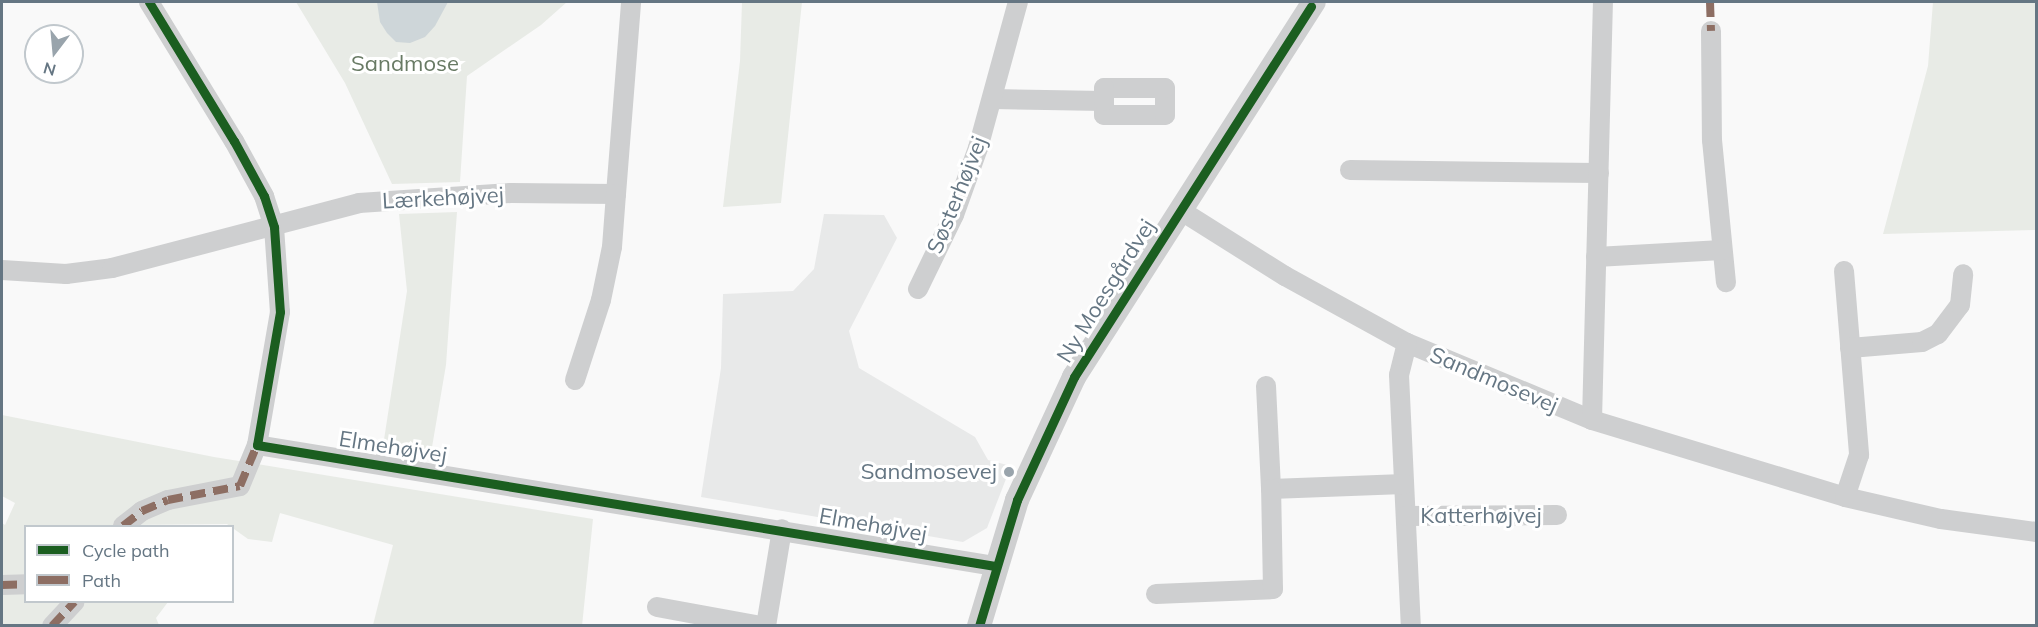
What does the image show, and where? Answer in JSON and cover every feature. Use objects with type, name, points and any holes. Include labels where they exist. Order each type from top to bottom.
[{"type":"street","points":[[124,525],[142,511],[168,500],[240,486],[257,444],[280,312],[274,227],[264,196],[234,141],[149,2]]},
{"type":"street","points":[[575,380],[601,300],[612,247],[631,2]]},
{"type":"street","name":"Søsterhøjvej","points":[[918,289],[954,215],[993,99],[1018,2]]},
{"type":"street","name":"Sandmosevej","points":[[1592,420],[1603,2]]},
{"type":"street","name":"Ny Moesgårdvej","points":[[979,626],[995,566],[1017,500],[1075,375],[1310,3]]},
{"type":"street","points":[[1710,31],[1712,140],[1726,282]]},
{"type":"street","points":[[993,99],[1104,101]]},
{"type":"street","points":[[1350,170],[1599,173]]},
{"type":"street","name":"Lærkehøjvej","points":[[274,227],[318,211],[359,203],[511,193],[616,194]]},
{"type":"street","name":"Sandmosevej","points":[[1180,210],[1285,276],[1407,343],[1592,420],[1845,497],[1941,519],[2037,532]]},
{"type":"street","points":[[2,270],[66,274],[112,268],[274,227]]},
{"type":"street","points":[[1596,257],[1722,250]]},
{"type":"street","points":[[1844,272],[1859,455],[1845,497]]},
{"type":"street","points":[[1850,348],[1922,342],[1938,334],[1960,305],[1963,274]]},
{"type":"street","name":"Katterhøjvej","points":[[1407,343],[1400,375],[1411,626]]},
{"type":"street","points":[[1156,594],[1273,589],[1266,386]]},
{"type":"street","name":"Elmehøjvej","points":[[257,444],[995,566]]},
{"type":"street","name":"Katterhøjvej","points":[[1271,489],[1404,484]]},
{"type":"street","name":"Katterhøjvej","points":[[1406,516],[1557,515]]},
{"type":"street","points":[[766,626],[782,529]]},
{"type":"street","points":[[2,585],[24,584]]},
{"type":"street","points":[[52,626],[73,603]]},
{"type":"street","points":[[657,607],[761,626]]},
{"type":"shaded area","points":[[377,2],[448,2],[435,26],[425,37],[410,43],[396,42],[387,33],[380,22]]},
{"type":"shaded area","points":[[824,214],[884,215],[897,238],[849,331],[859,368],[975,437],[988,460],[1011,466],[987,528],[963,542],[701,497],[721,368],[723,294],[793,291],[814,269]]},
{"type":"green space","name":"Sandmose","points":[[296,2],[567,2],[541,25],[467,76],[460,182],[392,184],[345,83]]},
{"type":"green space","points":[[742,2],[802,2],[781,203],[723,207],[740,61]]},
{"type":"green space","points":[[1933,2],[2036,2],[2036,230],[1883,234],[1928,66]]},
{"type":"green space","points":[[457,212],[446,365],[431,453],[383,446],[407,291],[399,214]]},
{"type":"green space","points":[[2,415],[214,457],[593,519],[582,626],[373,625],[393,545],[280,513],[272,542],[248,539],[234,529],[234,525],[227,524],[24,525],[24,603],[167,603],[156,618],[159,625],[2,625],[2,523],[5,525],[15,503],[2,496]]},
{"type":"marked path","points":[[1710,2],[1711,31]]},
{"type":"marked path","points":[[124,525],[142,511],[168,500],[240,486],[257,445]]},
{"type":"marked path","points":[[2,585],[24,584]]},
{"type":"marked path","points":[[52,626],[73,603]]},
{"type":"cycle path","points":[[149,2],[234,141],[264,196],[274,227],[280,312],[257,445],[995,566]]},
{"type":"cycle path","points":[[979,626],[1017,500],[1074,377],[1311,6]]},
{"type":"place","name":"Sandmosevej","points":[[1009,472]]}]
